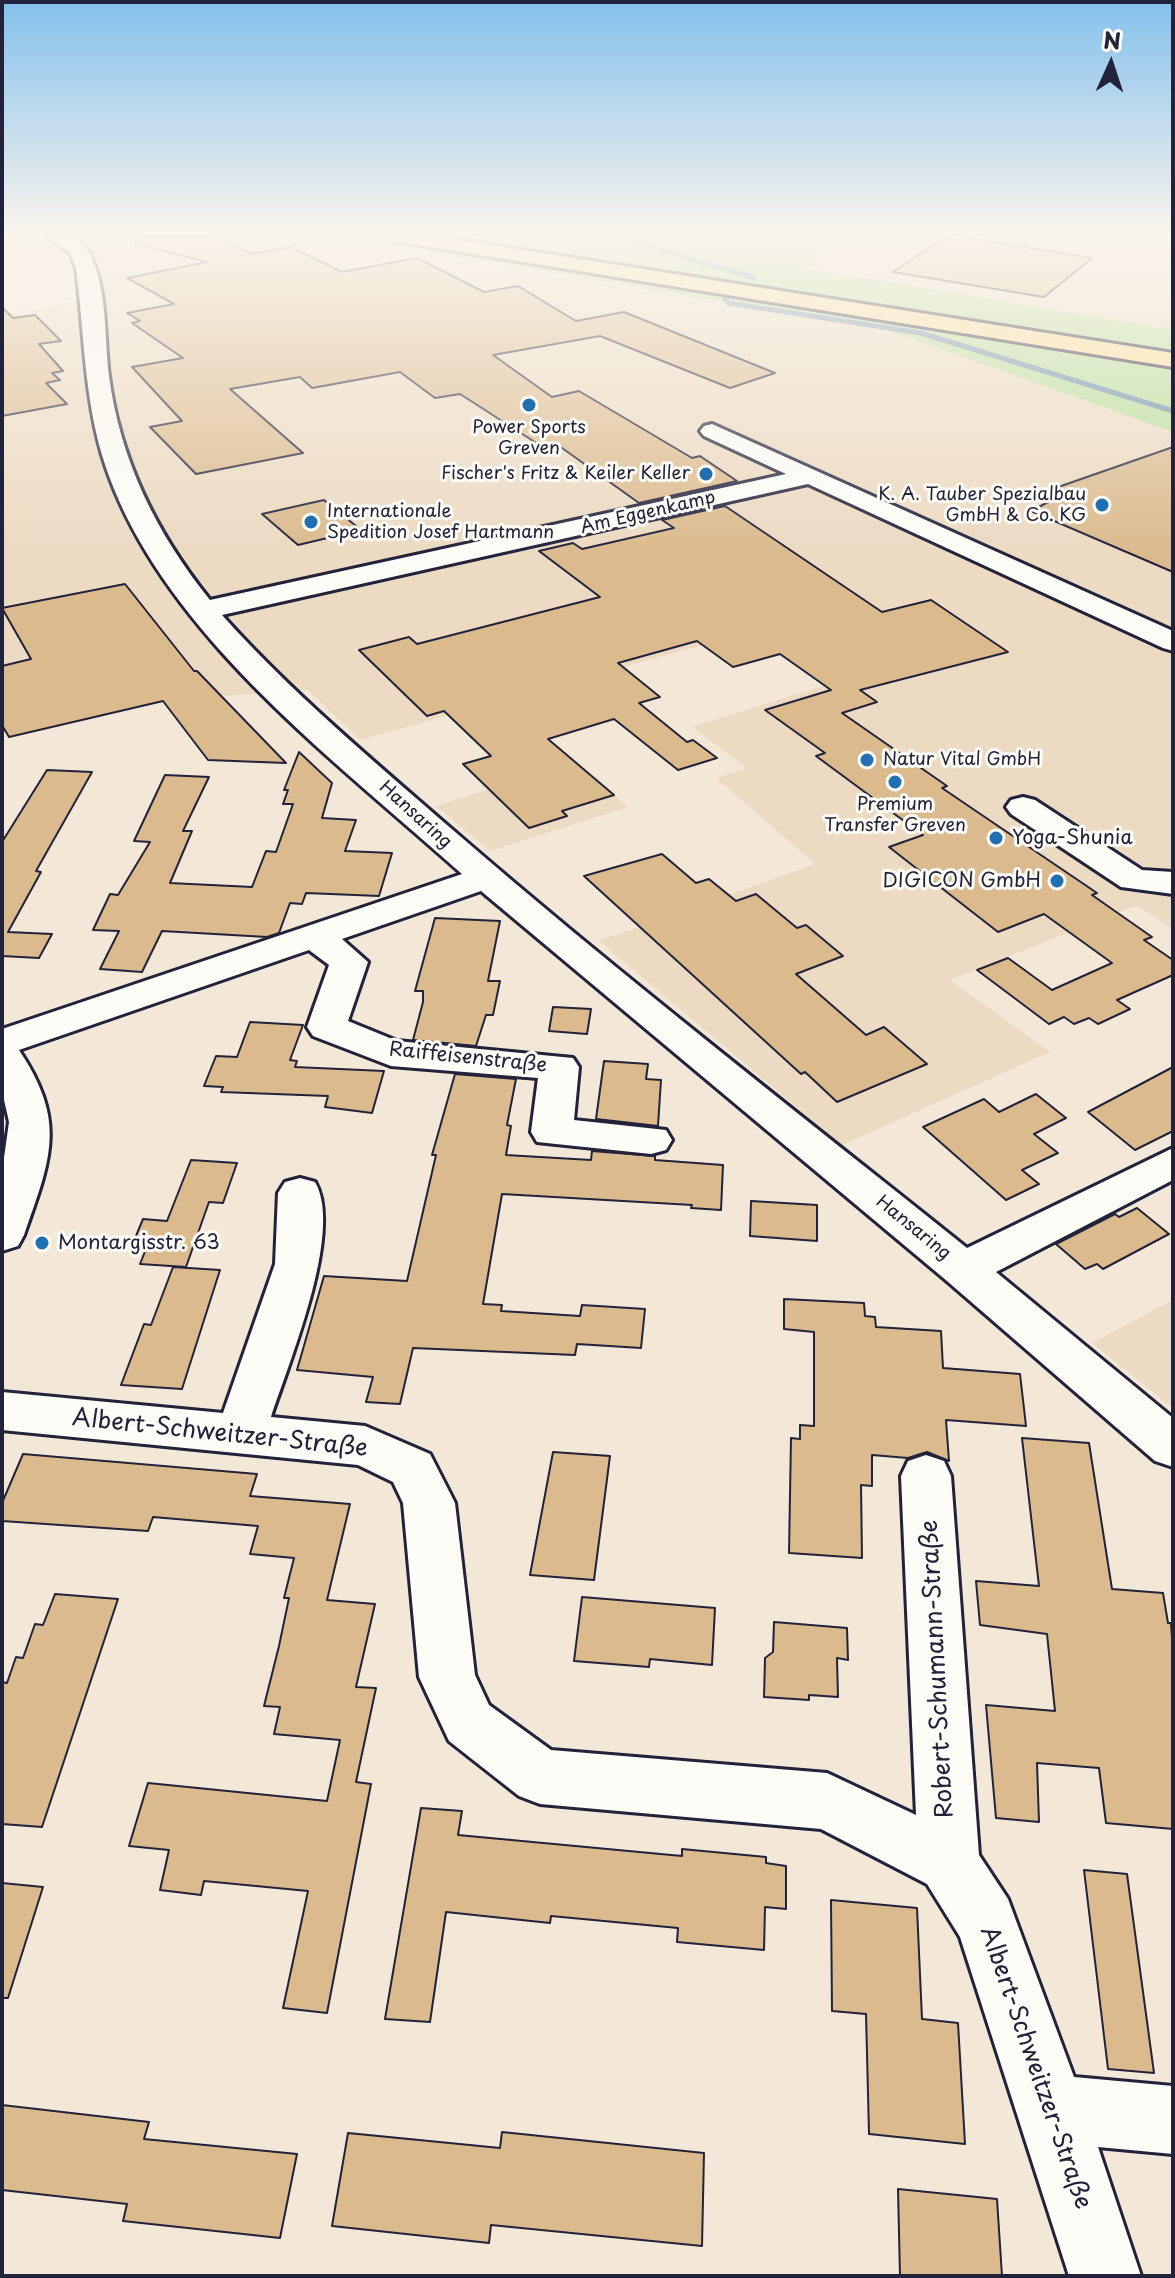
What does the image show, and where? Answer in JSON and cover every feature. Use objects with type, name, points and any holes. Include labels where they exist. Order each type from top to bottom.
[{"type":"main road","points":[[1057,341],[1173,360]]},
{"type":"street","name":"Hansaring","points":[[93,341],[98,397],[126,486],[163,553],[204,610],[287,699],[485,878],[963,1269],[1173,1447]]},
{"type":"street","points":[[712,431],[1173,642]]},
{"type":"street","name":"Am Eggenkamp","points":[[204,610],[811,476]]},
{"type":"street","points":[[1023,807],[1133,880],[1173,883]]},
{"type":"street","points":[[2,1042],[485,878]]},
{"type":"street","name":"Raiffeisenstraße","points":[[314,936],[349,962],[327,1027],[391,1053],[559,1067],[552,1132],[651,1140]]},
{"type":"street","points":[[2,1055],[27,1095],[32,1118],[23,1175],[2,1235]]},
{"type":"street","name":"Hansaring","points":[[963,1269],[1173,1162]]},
{"type":"street","points":[[241,1432],[298,1264],[300,1193]]},
{"type":"street","name":"Albert-Schweitzer-Straße","points":[[2,1411],[365,1446],[412,1468],[429,1503],[447,1677],[469,1723],[540,1777],[827,1801],[949,1863],[986,1921],[1052,2109],[1105,2276]]},
{"type":"street","name":"Robert-Schumann-Straße","points":[[926,1476],[949,1863]]},
{"type":"street","points":[[1052,2109],[1173,2120]]},
{"type":"shaded area","points":[[2,341],[918,341],[1173,432],[1173,929],[1137,905],[950,980],[1050,1052],[842,1145],[599,941],[815,864],[716,778],[747,768],[692,727],[854,676],[783,623],[360,740],[308,690],[2,711]]},
{"type":"shaded area","points":[[1141,341],[1173,341],[1173,347]]},
{"type":"shaded area","points":[[575,762],[628,807],[490,851],[436,806]]},
{"type":"shaded area","points":[[1173,1300],[1173,1408],[1092,1343]]},
{"type":"green space","points":[[918,341],[1028,341],[1173,365],[1173,432]]},
{"type":"green space","points":[[1111,341],[1173,341],[1173,354]]},
{"type":"building","points":[[2,341],[59,341],[39,344],[63,371],[52,373],[60,380],[46,383],[67,404],[2,416]]},
{"type":"building","points":[[159,341],[570,341],[493,355],[552,397],[579,391],[692,458],[700,456],[737,481],[639,503],[555,443],[541,446],[460,394],[435,398],[400,372],[312,388],[300,377],[230,389],[303,453],[196,474],[150,427],[182,421],[132,367],[183,358]]},
{"type":"building","points":[[613,341],[697,341],[775,373],[730,388]]},
{"type":"building","points":[[1173,447],[1173,572],[1031,511],[1054,499],[1041,493]]},
{"type":"building","name":"Internationale Spedition Josef Hartmann","points":[[324,500],[361,530],[298,545],[262,514]]},
{"type":"building","points":[[725,506],[882,612],[931,600],[1008,652],[860,690],[877,702],[842,713],[947,786],[942,788],[1097,893],[1092,895],[1152,937],[1144,940],[1173,960],[1173,975],[1117,1000],[1130,1009],[1098,1024],[1089,1018],[1074,1024],[1064,1017],[1049,1024],[977,970],[1008,958],[1052,990],[1112,963],[1044,914],[998,932],[889,847],[923,835],[816,756],[825,753],[765,710],[831,690],[780,654],[733,667],[697,641],[618,663],[660,697],[639,703],[687,742],[693,740],[717,758],[678,770],[614,719],[548,739],[614,795],[562,811],[567,816],[529,828],[463,764],[491,756],[444,711],[427,716],[359,650],[409,637],[417,644],[600,597],[539,551],[573,543],[582,549],[674,528],[662,520]]},
{"type":"building","points":[[125,584],[194,671],[286,763],[208,760],[163,701],[9,737],[2,725],[2,666],[31,659],[2,608]]},
{"type":"building","points":[[299,752],[332,783],[322,818],[356,820],[345,851],[392,853],[379,896],[306,893],[302,904],[290,903],[279,933],[267,937],[162,931],[142,972],[100,969],[119,931],[93,930],[110,894],[118,895],[150,842],[134,841],[165,775],[209,777],[183,831],[192,831],[170,883],[252,887],[266,851],[276,852],[293,804],[283,804],[288,790],[284,790]]},
{"type":"building","points":[[47,770],[92,772],[36,871],[41,872],[8,932],[52,934],[39,958],[2,956],[2,842]]},
{"type":"building","points":[[662,854],[696,883],[709,879],[736,901],[756,894],[797,928],[806,925],[843,956],[796,974],[866,1035],[884,1027],[927,1064],[837,1102],[805,1072],[801,1074],[584,876]]},
{"type":"building","points":[[435,918],[500,921],[488,981],[500,981],[493,1015],[486,1015],[476,1046],[413,1040],[423,1002],[423,991],[415,991]]},
{"type":"building","points":[[553,1007],[591,1009],[587,1034],[549,1031]]},
{"type":"building","points":[[250,1022],[303,1025],[290,1060],[297,1061],[295,1067],[384,1071],[372,1113],[325,1107],[328,1096],[221,1092],[223,1087],[204,1086],[216,1056],[237,1057]]},
{"type":"building","points":[[604,1061],[648,1064],[646,1079],[661,1080],[658,1126],[596,1119]]},
{"type":"building","points":[[1173,1067],[1173,1131],[1135,1150],[1088,1112]]},
{"type":"building","points":[[455,1074],[516,1079],[507,1125],[511,1126],[506,1155],[591,1160],[592,1151],[723,1165],[721,1210],[691,1208],[692,1205],[502,1194],[483,1304],[502,1305],[501,1311],[580,1316],[582,1305],[645,1309],[641,1348],[577,1344],[575,1355],[413,1348],[400,1404],[366,1402],[373,1377],[297,1370],[324,1276],[407,1281],[436,1155],[432,1155]]},
{"type":"building","points":[[1036,1094],[1066,1118],[1034,1134],[1058,1153],[1022,1170],[1039,1184],[1006,1200],[923,1127],[984,1099],[999,1112]]},
{"type":"building","points":[[191,1160],[237,1163],[223,1203],[209,1202],[186,1267],[140,1264],[146,1249],[131,1248],[143,1219],[167,1221]]},
{"type":"building","points":[[751,1201],[817,1205],[817,1241],[750,1236]]},
{"type":"building","points":[[1137,1208],[1169,1234],[1103,1269],[1097,1264],[1085,1269],[1056,1244],[1115,1214],[1119,1217]]},
{"type":"building","points":[[173,1267],[220,1270],[182,1389],[121,1385],[144,1324],[151,1325]]},
{"type":"building","points":[[784,1299],[864,1303],[865,1316],[875,1317],[876,1327],[941,1331],[943,1368],[1020,1374],[1026,1426],[946,1420],[949,1461],[927,1452],[908,1458],[872,1455],[872,1486],[861,1485],[862,1558],[789,1553],[791,1438],[800,1439],[800,1425],[814,1426],[814,1332],[784,1329]]},
{"type":"building","points":[[1022,1438],[1089,1443],[1112,1589],[1163,1593],[1168,1623],[1171,1623],[1173,1652],[1173,1829],[1106,1823],[1099,1768],[1037,1763],[1039,1822],[996,1818],[986,1705],[1055,1711],[1047,1634],[980,1625],[976,1581],[1039,1586]]},
{"type":"building","points":[[553,1452],[610,1456],[594,1580],[530,1575]]},
{"type":"building","points":[[23,1454],[257,1474],[250,1496],[350,1504],[327,1600],[375,1604],[356,1687],[376,1688],[356,1782],[371,1784],[327,2013],[283,2008],[308,1891],[204,1881],[201,1895],[160,1890],[169,1850],[129,1846],[148,1783],[327,1801],[340,1740],[274,1734],[280,1707],[264,1706],[289,1598],[284,1598],[294,1558],[250,1554],[258,1526],[153,1517],[148,1531],[2,1521],[2,1503]]},
{"type":"building","points":[[55,1594],[118,1599],[42,1827],[2,1824],[2,1682],[7,1683],[16,1657],[23,1658],[35,1624],[43,1625]]},
{"type":"building","points":[[582,1597],[715,1608],[712,1665],[650,1659],[649,1667],[574,1661]]},
{"type":"building","points":[[774,1622],[847,1628],[848,1660],[837,1658],[838,1697],[809,1695],[809,1700],[764,1697],[765,1658],[773,1652]]},
{"type":"building","points":[[421,1808],[462,1811],[458,1835],[682,1856],[682,1849],[766,1857],[766,1863],[786,1866],[786,1909],[765,1907],[764,1950],[677,1942],[678,1928],[551,1916],[550,1923],[446,1912],[430,2022],[385,2019]]},
{"type":"building","points":[[1084,1870],[1127,1874],[1154,2073],[1108,2069]]},
{"type":"building","points":[[2,1883],[43,1887],[8,1998],[2,1998]]},
{"type":"building","points":[[831,1900],[917,1908],[922,2019],[958,2023],[965,2144],[869,2134],[866,2014],[832,2011]]},
{"type":"building","points":[[2,2105],[149,2122],[144,2139],[297,2154],[280,2238],[123,2221],[127,2204],[2,2190]]},
{"type":"building","points":[[502,2132],[704,2153],[702,2246],[491,2225],[489,2243],[332,2226],[348,2133],[500,2148]]},
{"type":"building","points":[[898,2189],[997,2199],[1002,2276],[900,2276]]},
{"type":"waterway","points":[[948,341],[1173,411]]},
{"type":"place","name":"Power Sports Greven","points":[[529,405]]},
{"type":"place","name":"Fischer's Fritz & Keiler Keller","points":[[706,474]]},
{"type":"place","name":"K. A. Tauber Spezialbau GmbH & Co. KG","points":[[1102,505]]},
{"type":"place","name":"Internationale Spedition Josef Hartmann","points":[[311,522]]},
{"type":"place","name":"Natur Vital GmbH","points":[[867,760]]},
{"type":"place","name":"Premium Transfer Greven","points":[[895,782]]},
{"type":"place","name":"Yoga-Shunia","points":[[996,838]]},
{"type":"place","name":"DIGICON GmbH","points":[[1057,881]]},
{"type":"place","name":"Montargisstr. 63","points":[[42,1243]]}]
